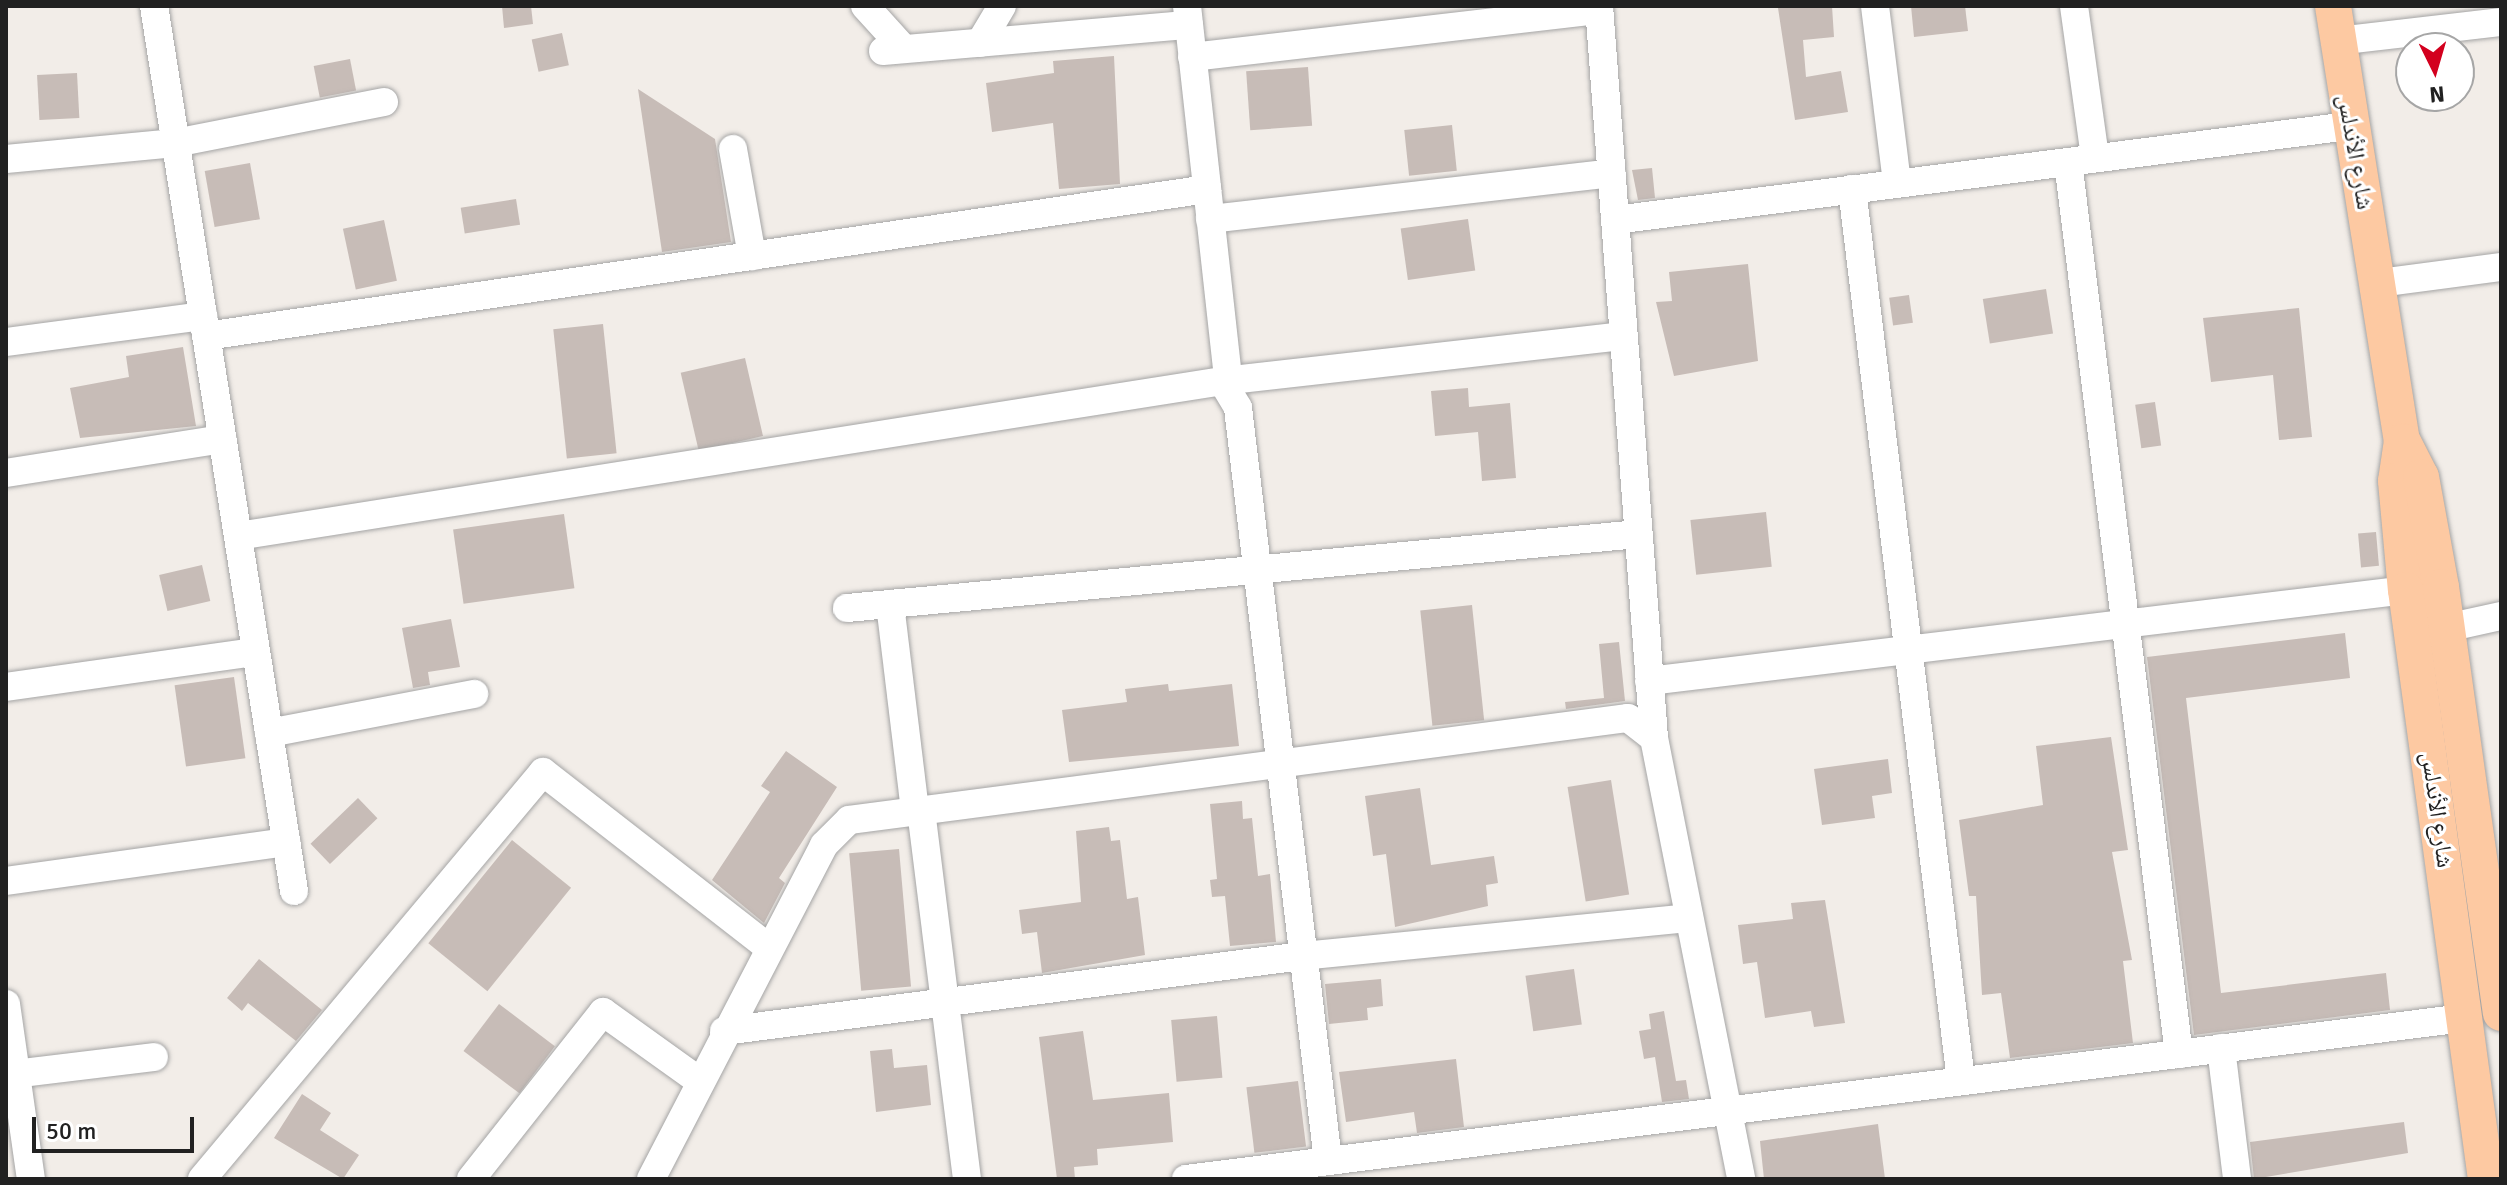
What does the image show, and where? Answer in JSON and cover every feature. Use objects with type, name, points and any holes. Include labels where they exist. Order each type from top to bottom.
[{"type":"main road","name":"شارع الأندلس","points":[[2335,23],[2349,126],[2379,283],[2402,441],[2396,481],[2406,590],[2486,1179]]},
{"type":"main road","name":"شارع الأندلس","points":[[2402,441],[2421,477],[2447,627],[2501,1013]]},
{"type":"street","points":[[154,6],[294,891]]},
{"type":"street","points":[[865,6],[894,50],[980,43],[1188,16],[1226,383],[1238,408],[1302,956],[1346,1166]]},
{"type":"street","points":[[980,43],[1002,6]]},
{"type":"street","points":[[1875,6],[1897,183]]},
{"type":"street","points":[[2074,6],[2082,160],[2125,623],[2179,1054]]},
{"type":"street","points":[[1192,57],[1599,8],[1654,738],[1741,1179]]},
{"type":"street","points":[[2335,23],[2501,22]]},
{"type":"street","points":[[6,159],[175,143],[384,102]]},
{"type":"street","points":[[1615,220],[2349,126]]},
{"type":"street","points":[[733,149],[752,256]]},
{"type":"street","points":[[1210,219],[1611,173]]},
{"type":"street","points":[[6,342],[204,326],[752,256],[1207,189]]},
{"type":"street","points":[[1852,189],[1961,1081]]},
{"type":"street","points":[[2379,283],[2501,267]]},
{"type":"street","points":[[238,536],[1226,383],[1623,336]]},
{"type":"street","points":[[6,473],[222,439]]},
{"type":"street","points":[[847,608],[1638,534]]},
{"type":"street","points":[[1649,681],[2406,590]]},
{"type":"street","points":[[890,604],[947,1000],[967,1179]]},
{"type":"street","points":[[2412,637],[2501,616]]},
{"type":"street","points":[[6,687],[256,652]]},
{"type":"street","points":[[269,733],[474,694]]},
{"type":"street","points":[[651,1179],[724,1031],[839,825],[918,811],[1628,718],[1654,738]]},
{"type":"street","points":[[202,1179],[543,772],[769,948]]},
{"type":"street","points":[[6,881],[286,842]]},
{"type":"street","points":[[724,1031],[1302,956],[1689,918]]},
{"type":"street","points":[[6,1004],[11,1075],[31,1179]]},
{"type":"street","points":[[471,1179],[603,1012],[698,1080]]},
{"type":"street","points":[[1186,1179],[1346,1166],[1727,1110],[2464,1018]]},
{"type":"street","points":[[2221,1048],[2237,1179]]},
{"type":"street","points":[[11,1075],[154,1057]]},
{"type":"building","points":[[502,6],[531,6],[533,24],[504,28]]},
{"type":"building","points":[[1832,6],[1834,37],[1803,40],[1806,77],[1841,71],[1848,112],[1795,120],[1778,8]]},
{"type":"building","points":[[1911,6],[1965,6],[1968,31],[1914,37]]},
{"type":"building","points":[[562,33],[569,65],[539,72],[532,39]]},
{"type":"building","points":[[1114,56],[1120,184],[1059,189],[1053,123],[992,132],[986,83],[1054,73],[1053,61]]},
{"type":"building","points":[[350,59],[356,90],[320,97],[314,66]]},
{"type":"building","points":[[1308,67],[1312,126],[1250,130],[1246,71]]},
{"type":"building","points":[[77,73],[79,118],[39,120],[37,75]]},
{"type":"building","points":[[638,89],[715,139],[731,242],[662,252]]},
{"type":"building","points":[[1452,125],[1457,171],[1409,176],[1404,130]]},
{"type":"building","points":[[250,163],[260,219],[215,227],[205,171]]},
{"type":"building","points":[[1652,168],[1655,198],[1638,200],[1632,170]]},
{"type":"building","points":[[516,199],[520,225],[465,233],[461,208]]},
{"type":"building","points":[[1468,219],[1475,270],[1408,280],[1401,228]]},
{"type":"building","points":[[384,220],[397,281],[356,289],[343,229]]},
{"type":"building","points":[[1748,264],[1758,361],[1674,376],[1656,302],[1672,301],[1669,272]]},
{"type":"building","points":[[2046,289],[2053,333],[1990,343],[1983,299]]},
{"type":"building","points":[[1909,295],[1913,323],[1893,326],[1889,298]]},
{"type":"building","points":[[2299,308],[2312,437],[2279,440],[2273,375],[2211,382],[2203,318]]},
{"type":"building","points":[[603,324],[617,453],[567,459],[553,329]]},
{"type":"building","points":[[183,347],[196,426],[80,438],[70,388],[129,377],[126,356]]},
{"type":"building","points":[[745,358],[763,436],[699,451],[681,373]]},
{"type":"building","points":[[1468,388],[1469,407],[1510,403],[1516,478],[1482,481],[1478,432],[1435,436],[1431,391]]},
{"type":"building","points":[[2155,402],[2161,446],[2141,448],[2135,405]]},
{"type":"building","points":[[1766,512],[1772,567],[1696,575],[1690,520]]},
{"type":"building","points":[[564,514],[574,588],[464,604],[453,530]]},
{"type":"building","points":[[2376,532],[2379,566],[2361,567],[2358,534]]},
{"type":"building","points":[[202,565],[210,601],[167,611],[159,575]]},
{"type":"building","points":[[1472,605],[1484,720],[1432,726],[1420,610]]},
{"type":"building","points":[[451,619],[460,667],[428,672],[430,685],[413,688],[402,628]]},
{"type":"building","points":[[2345,633],[2350,678],[2186,698],[2221,993],[2386,973],[2390,1010],[2194,1035],[2147,657]]},
{"type":"building","points":[[1619,642],[1625,701],[1566,709],[1565,702],[1604,698],[1599,644]]},
{"type":"building","points":[[234,677],[245,758],[186,767],[175,685]]},
{"type":"building","points":[[1168,684],[1169,691],[1232,684],[1239,746],[1069,762],[1062,710],[1127,702],[1125,689]]},
{"type":"building","points":[[2111,737],[2128,850],[2112,852],[2132,960],[2123,961],[2133,1043],[2010,1058],[2001,993],[1982,995],[1976,896],[1969,896],[1959,820],[2043,805],[2036,746]]},
{"type":"building","points":[[786,751],[837,787],[779,878],[785,883],[764,923],[712,880],[770,792],[761,786]]},
{"type":"building","points":[[1888,759],[1892,793],[1872,796],[1875,818],[1822,825],[1814,769]]},
{"type":"building","points":[[1611,780],[1629,895],[1586,901],[1568,787]]},
{"type":"building","points":[[1420,788],[1431,865],[1494,856],[1498,883],[1486,885],[1488,906],[1395,927],[1386,854],[1373,856],[1365,796]]},
{"type":"building","points":[[358,798],[377,818],[330,864],[311,844]]},
{"type":"building","points":[[1242,801],[1243,819],[1252,818],[1258,876],[1270,874],[1276,942],[1230,946],[1225,896],[1212,897],[1210,880],[1217,879],[1210,804]]},
{"type":"building","points":[[1109,827],[1111,841],[1120,840],[1127,899],[1138,897],[1145,955],[1042,973],[1037,932],[1022,934],[1019,910],[1081,902],[1076,831]]},
{"type":"building","points":[[512,840],[571,888],[487,991],[428,943]]},
{"type":"building","points":[[899,849],[911,986],[861,991],[849,853]]},
{"type":"building","points":[[1825,900],[1845,1023],[1814,1027],[1811,1011],[1765,1018],[1757,962],[1743,964],[1738,925],[1793,919],[1791,903]]},
{"type":"building","points":[[259,959],[322,1010],[296,1041],[248,1003],[242,1011],[227,998]]},
{"type":"building","points":[[1574,969],[1582,1024],[1533,1031],[1525,976]]},
{"type":"building","points":[[1381,979],[1383,1006],[1367,1008],[1368,1020],[1329,1024],[1325,984]]},
{"type":"building","points":[[499,1004],[555,1046],[519,1093],[463,1051]]},
{"type":"building","points":[[1664,1011],[1676,1081],[1686,1080],[1689,1099],[1662,1102],[1655,1057],[1644,1059],[1639,1031],[1651,1029],[1649,1014]]},
{"type":"building","points":[[1217,1016],[1222,1078],[1177,1082],[1171,1020]]},
{"type":"building","points":[[1083,1031],[1093,1100],[1169,1093],[1173,1142],[1097,1149],[1098,1165],[1074,1167],[1075,1179],[1057,1179],[1039,1037]]},
{"type":"building","points":[[892,1049],[894,1068],[927,1065],[931,1105],[876,1112],[870,1051]]},
{"type":"building","points":[[1456,1059],[1464,1127],[1417,1133],[1414,1112],[1346,1122],[1339,1072]]},
{"type":"building","points":[[1298,1081],[1306,1147],[1254,1153],[1246,1087]]},
{"type":"building","points":[[302,1094],[331,1113],[320,1130],[359,1155],[343,1179],[274,1138]]},
{"type":"building","points":[[2404,1122],[2408,1153],[2254,1179],[2250,1142]]},
{"type":"building","points":[[1878,1124],[1885,1179],[1764,1179],[1760,1141]]}]
